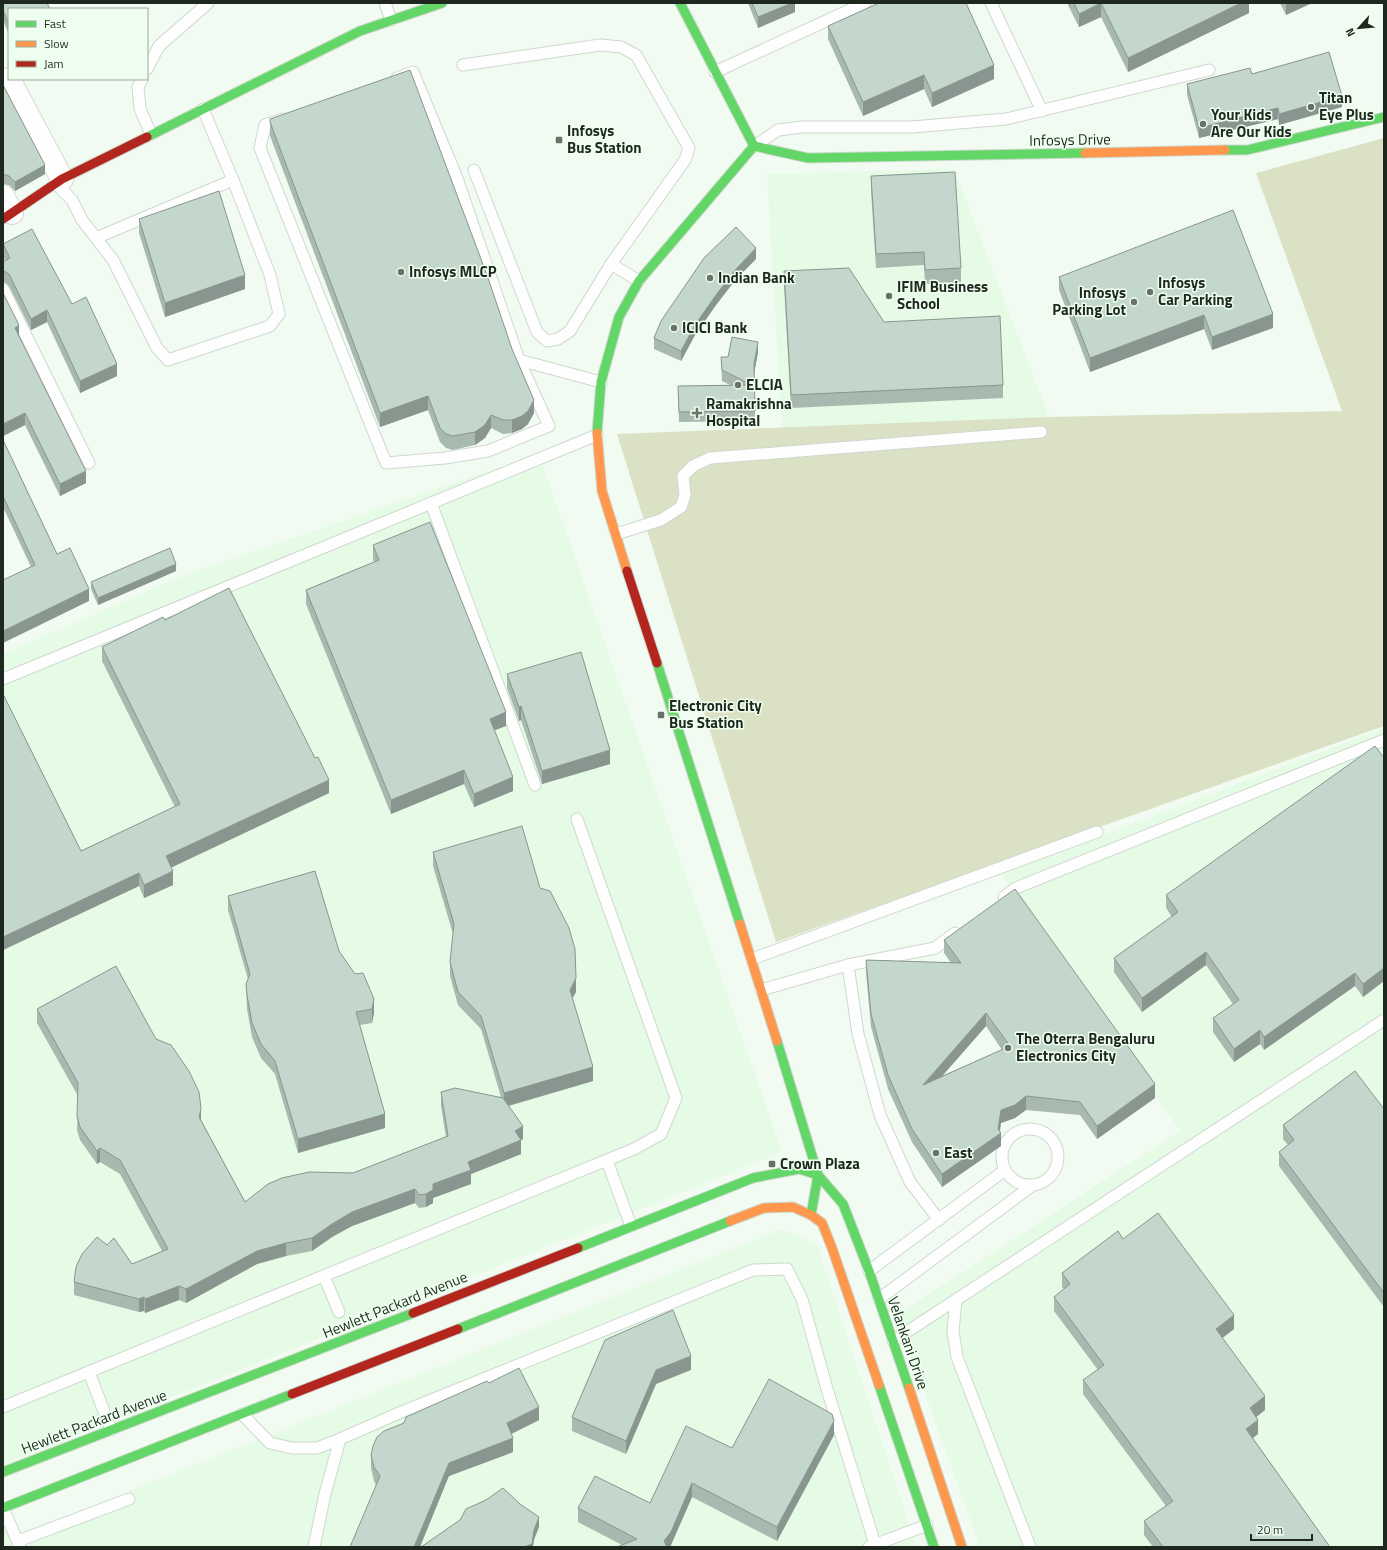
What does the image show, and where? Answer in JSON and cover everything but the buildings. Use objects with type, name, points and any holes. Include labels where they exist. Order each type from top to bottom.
[{"type":"street","points":[[6,209],[151,134],[360,31],[442,3]]},
{"type":"street","points":[[680,3],[754,146],[640,281],[619,317],[601,382],[597,435],[602,491],[752,959],[818,1175],[811,1215]]},
{"type":"street","points":[[3,67],[8,77]]},
{"type":"street","points":[[9,80],[58,181]]},
{"type":"street","name":"Infosys Drive","points":[[754,146],[808,158],[1247,150],[1384,117]]},
{"type":"street","name":"Hewlett Packard Avenue","points":[[3,1472],[350,1338],[753,1178],[799,1169],[818,1175]]},
{"type":"street","name":"Velankani Drive","points":[[818,1175],[843,1204],[869,1271],[962,1547]]},
{"type":"street","points":[[3,1508],[764,1208],[793,1207],[811,1215],[822,1223],[832,1248],[934,1547]]},
{"type":"lane","points":[[148,67],[159,46],[208,3]]},
{"type":"lane","points":[[386,3],[392,20]]},
{"type":"lane","points":[[687,17],[690,3]]},
{"type":"lane","points":[[715,72],[865,3]]},
{"type":"lane","points":[[991,3],[1042,111]]},
{"type":"lane","points":[[464,65],[600,45],[621,47],[636,55],[689,148],[685,160],[611,264],[570,332],[558,339],[547,341],[537,332],[474,170]]},
{"type":"lane","points":[[754,146],[778,130],[796,128],[912,127],[1006,119],[1209,70]]},
{"type":"lane","points":[[294,115],[265,125],[260,148],[386,463],[445,458],[488,451],[549,426],[520,360],[457,178],[413,72],[386,82]]},
{"type":"lane","points":[[142,80],[138,87],[140,109],[151,134]]},
{"type":"lane","points":[[58,181],[72,200],[82,220],[113,260],[157,348],[168,360],[270,326],[279,314],[270,274],[203,109]]},
{"type":"lane","points":[[96,238],[233,180]]},
{"type":"lane","points":[[611,264],[640,281]]},
{"type":"lane","points":[[3,289],[89,463]]},
{"type":"lane","points":[[520,360],[601,382]]},
{"type":"lane","points":[[616,534],[661,520],[680,507],[685,495],[683,476],[693,466],[710,458],[1041,432]]},
{"type":"lane","points":[[3,680],[597,435]]},
{"type":"lane","points":[[431,503],[535,785]]},
{"type":"lane","points":[[998,902],[1016,888],[1384,740]]},
{"type":"lane","points":[[3,1407],[607,1161],[634,1149],[661,1134],[676,1098],[577,819]]},
{"type":"lane","points":[[752,959],[1097,832]]},
{"type":"lane","points":[[761,990],[848,965],[935,948],[966,925]]},
{"type":"lane","points":[[848,965],[858,1034],[880,1115],[910,1182],[939,1220]]},
{"type":"lane","points":[[893,1341],[1384,1020]]},
{"type":"lane","points":[[1030,1128],[1040,1130],[1049,1136],[1055,1144],[1058,1154],[1057,1165],[1052,1174],[1044,1182],[1033,1185],[1023,1184],[1013,1179],[1005,1170],[1002,1158],[1003,1147],[1010,1136],[1020,1130],[1030,1128]]},
{"type":"lane","points":[[607,1161],[631,1226]]},
{"type":"lane","points":[[869,1271],[1005,1170]]},
{"type":"lane","points":[[879,1299],[1033,1185]]},
{"type":"lane","points":[[242,1414],[270,1443],[292,1448],[316,1448],[340,1439],[399,1412],[752,1270],[787,1269],[802,1300],[872,1546],[927,1525]]},
{"type":"lane","points":[[324,1276],[339,1312]]},
{"type":"lane","points":[[956,1300],[953,1332],[957,1356],[1030,1547]]},
{"type":"lane","points":[[89,1372],[111,1430]]},
{"type":"lane","points":[[314,1547],[325,1494],[340,1439]]},
{"type":"lane","points":[[3,1508],[19,1544],[130,1499]]},
{"type":"shaded area","points":[[1384,138],[1384,726],[776,942],[617,434],[1049,417],[1342,411],[1256,173]]},
{"type":"shaded area","name":"IFIM Business School","points":[[954,169],[1049,417],[782,429],[767,174]]},
{"type":"shaded area","points":[[539,454],[782,1152],[3,1465],[3,654],[187,574]]},
{"type":"shaded area","points":[[1384,728],[1384,1547],[980,1547],[897,1315],[1180,1131],[1001,874]]},
{"type":"shaded area","points":[[782,1229],[817,1245],[917,1547],[3,1547],[3,1513],[13,1538]]},
{"type":"traffic: fast","points":[[147,137],[360,31],[442,3]]},
{"type":"traffic: fast","points":[[680,3],[754,146]]},
{"type":"traffic: fast","points":[[1225,150],[1247,150],[1384,117]]},
{"type":"traffic: fast","points":[[597,433],[601,382],[619,317],[639,281],[754,146]]},
{"type":"traffic: fast","points":[[754,146],[808,158],[1085,153]]},
{"type":"traffic: fast","points":[[657,663],[740,924]]},
{"type":"traffic: fast","points":[[777,1041],[818,1175],[811,1215]]},
{"type":"traffic: fast","points":[[578,1248],[753,1178],[799,1169],[818,1175],[843,1204],[869,1271],[909,1388]]},
{"type":"traffic: fast","points":[[458,1329],[730,1221]]},
{"type":"traffic: fast","points":[[3,1472],[413,1313]]},
{"type":"traffic: fast","points":[[879,1385],[934,1547]]},
{"type":"traffic: fast","points":[[3,1508],[292,1394]]},
{"type":"traffic: slow","points":[[1085,153],[1225,150]]},
{"type":"traffic: slow","points":[[597,433],[602,491],[627,571]]},
{"type":"traffic: slow","points":[[740,924],[777,1041]]},
{"type":"traffic: slow","points":[[730,1221],[764,1208],[793,1207],[811,1215],[822,1223],[879,1385]]},
{"type":"traffic: slow","points":[[909,1388],[962,1547]]},
{"type":"traffic: jam","points":[[3,219],[62,179],[147,137]]},
{"type":"traffic: jam","points":[[627,571],[657,663]]},
{"type":"traffic: jam","points":[[413,1313],[578,1248]]},
{"type":"traffic: jam","points":[[292,1394],[458,1329]]},
{"type":"place","name":"Titan Eye Plus","points":[[1311,107]]},
{"type":"place","name":"Your Kids Are Our Kids","points":[[1203,124]]},
{"type":"place","name":"Infosys Bus Station","points":[[559,140]]},
{"type":"place","name":"Infosys MLCP","points":[[401,272]]},
{"type":"place","name":"Indian Bank","points":[[710,278]]},
{"type":"place","name":"Infosys Car Parking","points":[[1150,292]]},
{"type":"place","name":"IFIM Business School","points":[[889,296]]},
{"type":"place","name":"Infosys Parking Lot","points":[[1134,302]]},
{"type":"place","name":"ICICI Bank","points":[[674,328]]},
{"type":"place","name":"ELCIA","points":[[738,385]]},
{"type":"place","name":"Ramakrishna Hospital","points":[[697,413]]},
{"type":"place","name":"Electronic City Bus Station","points":[[661,715]]},
{"type":"place","name":"The Oterra Bengaluru Electronics City","points":[[1008,1048]]},
{"type":"place","name":"East","points":[[936,1153]]},
{"type":"place","name":"Crown Plaza","points":[[772,1164]]}]
